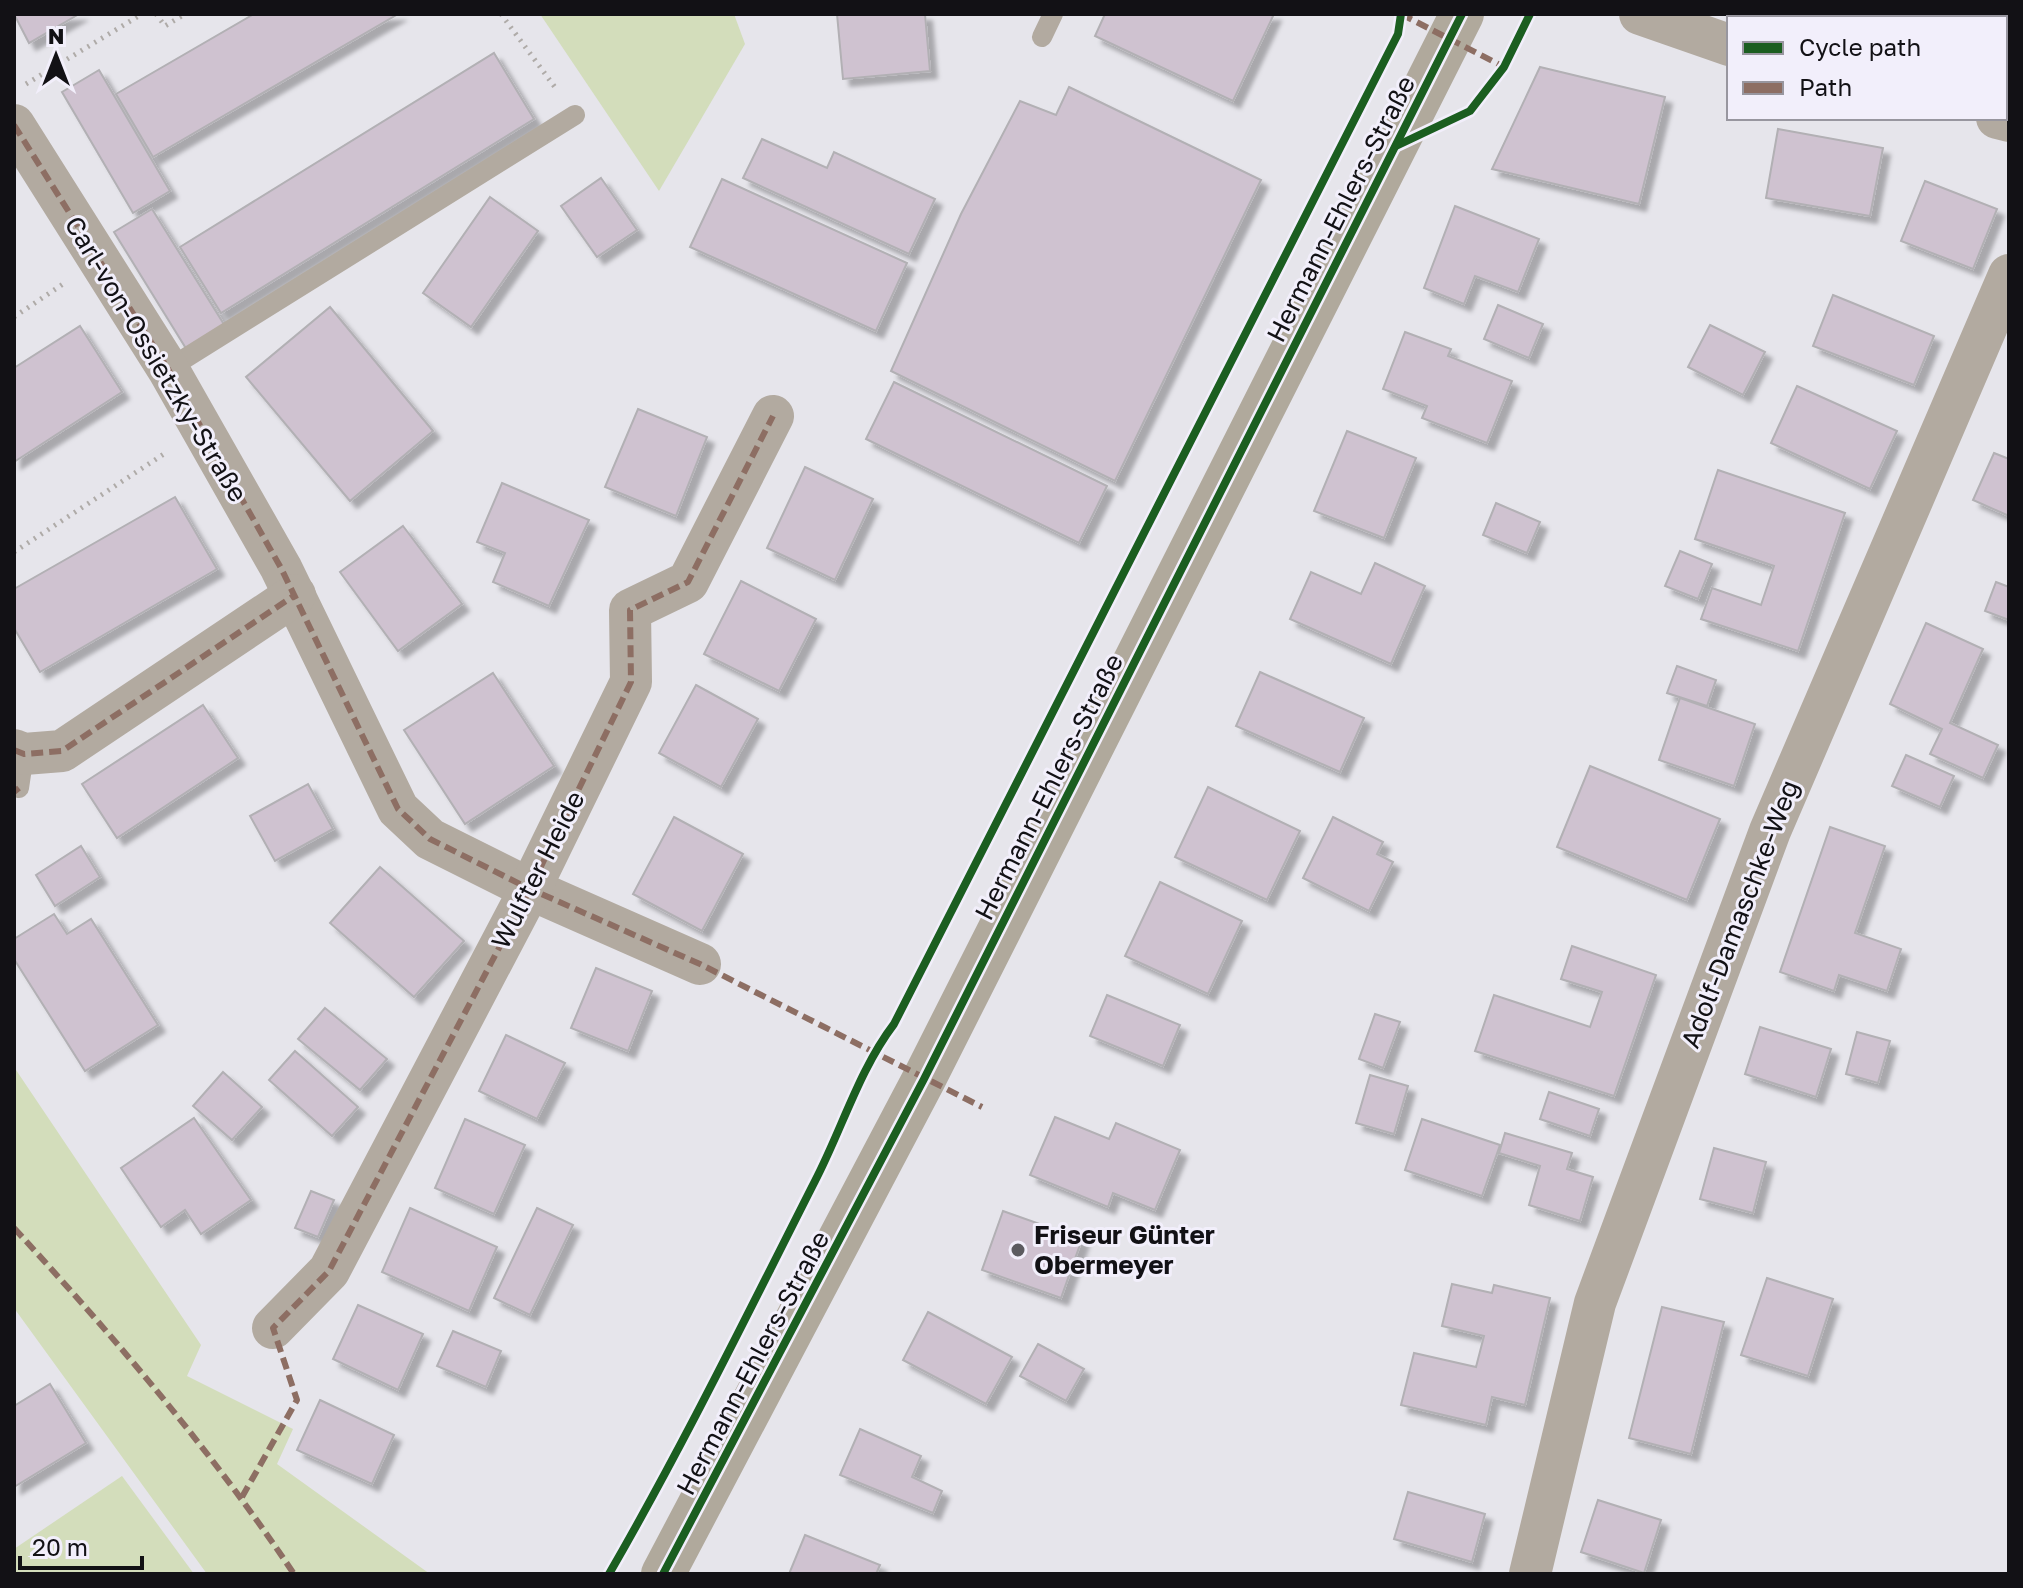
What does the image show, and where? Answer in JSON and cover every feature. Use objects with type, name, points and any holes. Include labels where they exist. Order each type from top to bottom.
[{"type":"street","name":"Hermann-Ehlers-Straße","points":[[663,1574],[924,1079],[1462,14]]},
{"type":"street","points":[[1640,14],[1727,44]]},
{"type":"street","name":"Carl-von-Ossietzky-Straße","points":[[17,107],[98,261],[168,369],[295,595],[398,809],[430,839],[530,889],[700,964]]},
{"type":"street","name":"Adolf-Damaschke-Weg","points":[[1530,1574],[1595,1303],[1605,1274],[1770,831],[2009,275]]},
{"type":"street","name":"Wulfter Heide","points":[[273,1328],[329,1271],[530,889],[631,682],[630,610],[688,582],[773,416]]},
{"type":"street","points":[[19,764],[62,751],[295,595]]},
{"type":"lane","points":[[1042,37],[1053,14]]},
{"type":"lane","points":[[168,369],[575,115]]},
{"type":"path","points":[[17,107],[142,14]]},
{"type":"path","points":[[156,14],[165,26],[185,14]]},
{"type":"path","points":[[501,14],[575,115]]},
{"type":"path","points":[[14,317],[98,261]]},
{"type":"path","points":[[14,552],[201,431]]},
{"type":"green space","points":[[540,14],[734,14],[745,44],[659,191]]},
{"type":"green space","points":[[14,1067],[201,1345],[187,1376],[293,1429],[277,1464],[430,1574],[207,1574],[14,1308]]},
{"type":"green space","points":[[122,1476],[194,1574],[14,1574],[14,1549]]},
{"type":"building","points":[[14,14],[79,14],[29,43]]},
{"type":"building","points":[[254,14],[398,14],[153,157],[116,94]]},
{"type":"building","points":[[837,14],[925,14],[930,71],[843,79]]},
{"type":"building","points":[[1105,14],[1274,14],[1233,101],[1095,36]]},
{"type":"building","points":[[494,53],[534,119],[221,313],[180,247]]},
{"type":"building","points":[[1540,67],[1665,97],[1639,204],[1492,169]]},
{"type":"building","points":[[99,70],[170,191],[133,213],[62,92]]},
{"type":"building","points":[[1069,87],[1261,180],[1115,481],[891,371],[961,214],[1020,101],[1056,115]]},
{"type":"building","points":[[1778,129],[1883,148],[1870,216],[1766,198]]},
{"type":"building","points":[[762,139],[827,168],[834,152],[935,199],[909,254],[743,178]]},
{"type":"building","points":[[601,178],[637,230],[597,257],[561,206]]},
{"type":"building","points":[[722,179],[907,263],[876,331],[690,247]]},
{"type":"building","points":[[1925,181],[1997,209],[1973,269],[1901,241]]},
{"type":"building","points":[[490,197],[538,231],[471,327],[423,293]]},
{"type":"building","points":[[1455,206],[1539,239],[1518,292],[1475,276],[1464,304],[1424,288]]},
{"type":"building","points":[[152,209],[225,326],[187,350],[114,232]]},
{"type":"building","points":[[1833,295],[1934,336],[1914,385],[1813,346]]},
{"type":"building","points":[[1498,305],[1543,324],[1529,358],[1484,339]]},
{"type":"building","points":[[330,307],[433,431],[350,501],[246,377]]},
{"type":"building","points":[[1710,325],[1765,352],[1743,395],[1688,367]]},
{"type":"building","points":[[80,326],[122,392],[14,462],[14,368]]},
{"type":"building","points":[[1405,332],[1451,349],[1448,356],[1512,381],[1487,443],[1422,418],[1427,406],[1383,389]]},
{"type":"building","points":[[894,382],[1107,486],[1079,543],[866,439]]},
{"type":"building","points":[[1797,386],[1897,431],[1870,489],[1771,443]]},
{"type":"building","points":[[638,409],[707,437],[676,516],[605,487]]},
{"type":"building","points":[[1347,431],[1416,458],[1384,538],[1314,511]]},
{"type":"building","points":[[1994,453],[2009,459],[2009,516],[1973,500]]},
{"type":"building","points":[[805,467],[873,499],[835,580],[767,548]]},
{"type":"building","points":[[1718,470],[1845,513],[1798,651],[1701,619],[1712,588],[1761,605],[1774,566],[1695,539]]},
{"type":"building","points":[[502,483],[589,520],[549,606],[493,582],[505,553],[477,542]]},
{"type":"building","points":[[175,497],[217,569],[40,672],[14,628],[14,589]]},
{"type":"building","points":[[1496,503],[1540,522],[1527,553],[1483,535]]},
{"type":"building","points":[[403,526],[462,604],[398,651],[340,572]]},
{"type":"building","points":[[1680,551],[1712,564],[1698,599],[1665,586]]},
{"type":"building","points":[[1375,563],[1425,586],[1391,664],[1290,619],[1311,572],[1361,594]]},
{"type":"building","points":[[741,581],[816,619],[779,691],[704,654]]},
{"type":"building","points":[[1996,582],[2009,587],[2009,620],[1985,611]]},
{"type":"building","points":[[1926,623],[1983,649],[1950,723],[1998,745],[1983,778],[1930,754],[1942,729],[1890,704]]},
{"type":"building","points":[[1677,666],[1716,680],[1707,706],[1667,693]]},
{"type":"building","points":[[1260,672],[1364,718],[1340,772],[1236,726]]},
{"type":"building","points":[[493,673],[554,766],[465,824],[404,730]]},
{"type":"building","points":[[696,685],[758,719],[721,787],[659,753]]},
{"type":"building","points":[[1680,698],[1755,724],[1734,786],[1659,760]]},
{"type":"building","points":[[203,705],[238,758],[117,838],[82,784]]},
{"type":"building","points":[[1906,755],[1954,776],[1940,807],[1892,786]]},
{"type":"building","points":[[1590,766],[1720,819],[1687,900],[1557,847]]},
{"type":"building","points":[[308,784],[333,829],[275,861],[250,816]]},
{"type":"building","points":[[1208,787],[1300,831],[1267,900],[1175,857]]},
{"type":"building","points":[[674,817],[743,854],[702,931],[633,894]]},
{"type":"building","points":[[1333,817],[1383,842],[1377,854],[1393,862],[1369,911],[1303,878]]},
{"type":"building","points":[[1830,827],[1885,846],[1855,933],[1901,949],[1887,991],[1839,975],[1834,991],[1780,972]]},
{"type":"building","points":[[81,846],[100,877],[55,906],[36,875]]},
{"type":"building","points":[[380,867],[464,941],[414,997],[330,923]]},
{"type":"building","points":[[1160,882],[1242,921],[1208,994],[1125,956]]},
{"type":"building","points":[[54,914],[67,934],[91,919],[158,1025],[85,1071],[14,959],[14,939]]},
{"type":"building","points":[[1572,946],[1656,975],[1614,1096],[1475,1051],[1494,995],[1590,1027],[1602,992],[1561,979]]},
{"type":"building","points":[[596,968],[652,991],[628,1051],[571,1028]]},
{"type":"building","points":[[1107,995],[1180,1025],[1163,1066],[1090,1036]]},
{"type":"building","points":[[325,1008],[387,1059],[360,1090],[298,1039]]},
{"type":"building","points":[[1375,1014],[1400,1022],[1383,1068],[1359,1059]]},
{"type":"building","points":[[1760,1027],[1831,1049],[1816,1097],[1745,1074]]},
{"type":"building","points":[[1857,1032],[1890,1041],[1878,1083],[1846,1074]]},
{"type":"building","points":[[506,1035],[565,1063],[537,1119],[479,1091]]},
{"type":"building","points":[[295,1051],[358,1107],[332,1136],[269,1080]]},
{"type":"building","points":[[223,1072],[262,1107],[232,1140],[193,1106]]},
{"type":"building","points":[[1370,1075],[1408,1086],[1394,1134],[1356,1123]]},
{"type":"building","points":[[1549,1092],[1599,1109],[1590,1136],[1540,1119]]},
{"type":"building","points":[[1055,1117],[1109,1139],[1116,1123],[1180,1150],[1155,1210],[1113,1193],[1108,1207],[1030,1175]]},
{"type":"building","points":[[194,1118],[251,1200],[201,1234],[185,1210],[161,1227],[121,1168]]},
{"type":"building","points":[[465,1119],[525,1145],[494,1214],[435,1188]]},
{"type":"building","points":[[1422,1119],[1500,1145],[1482,1196],[1405,1170]]},
{"type":"building","points":[[1505,1133],[1572,1153],[1567,1169],[1593,1177],[1580,1221],[1529,1205],[1540,1166],[1499,1153]]},
{"type":"building","points":[[1714,1148],[1766,1162],[1753,1213],[1700,1199]]},
{"type":"building","points":[[311,1191],[334,1200],[318,1237],[295,1228]]},
{"type":"building","points":[[410,1208],[497,1247],[469,1311],[382,1272]]},
{"type":"building","points":[[537,1208],[573,1225],[530,1315],[494,1298]]},
{"type":"building","points":[[1003,1211],[1082,1239],[1061,1298],[982,1270]]},
{"type":"building","points":[[1767,1278],[1833,1299],[1808,1376],[1741,1355]]},
{"type":"building","points":[[1452,1284],[1492,1293],[1494,1285],[1550,1298],[1525,1405],[1492,1397],[1486,1425],[1401,1405],[1414,1353],[1476,1367],[1484,1336],[1442,1326]]},
{"type":"building","points":[[358,1305],[423,1334],[398,1390],[333,1359]]},
{"type":"building","points":[[1662,1307],[1724,1322],[1691,1454],[1629,1438]]},
{"type":"building","points":[[928,1312],[1012,1357],[986,1404],[903,1360]]},
{"type":"building","points":[[453,1331],[501,1351],[486,1387],[437,1366]]},
{"type":"building","points":[[1038,1344],[1084,1369],[1066,1401],[1020,1376]]},
{"type":"building","points":[[50,1384],[86,1443],[14,1487],[14,1406]]},
{"type":"building","points":[[320,1400],[394,1435],[372,1484],[297,1450]]},
{"type":"building","points":[[860,1429],[921,1456],[912,1477],[942,1491],[933,1513],[840,1475]]},
{"type":"building","points":[[1408,1492],[1485,1514],[1472,1562],[1394,1539]]},
{"type":"building","points":[[1598,1500],[1661,1520],[1644,1573],[1581,1552]]},
{"type":"building","points":[[805,1535],[880,1565],[876,1574],[789,1574]]},
{"type":"marked path","points":[[1401,14],[1504,67],[1507,60]]},
{"type":"marked path","points":[[14,125],[168,369],[281,568],[398,809],[430,839],[530,889],[700,964],[982,1107]]},
{"type":"marked path","points":[[242,1497],[297,1400],[273,1328],[329,1271],[530,889],[631,682],[630,610],[688,582],[773,416]]},
{"type":"marked path","points":[[14,750],[24,754],[62,751],[295,595]]},
{"type":"marked path","points":[[14,792],[19,788]]},
{"type":"marked path","points":[[14,1228],[89,1311],[196,1439],[294,1574]]},
{"type":"cycle path","points":[[609,1574],[715,1379],[825,1161],[861,1080],[894,1024],[1398,34],[1401,14]]},
{"type":"cycle path","points":[[663,1574],[924,1079],[1462,14]]},
{"type":"cycle path","points":[[1396,146],[1470,111],[1504,67],[1530,14]]},
{"type":"place","name":"Friseur Günter Obermeyer","points":[[1018,1250]]}]
